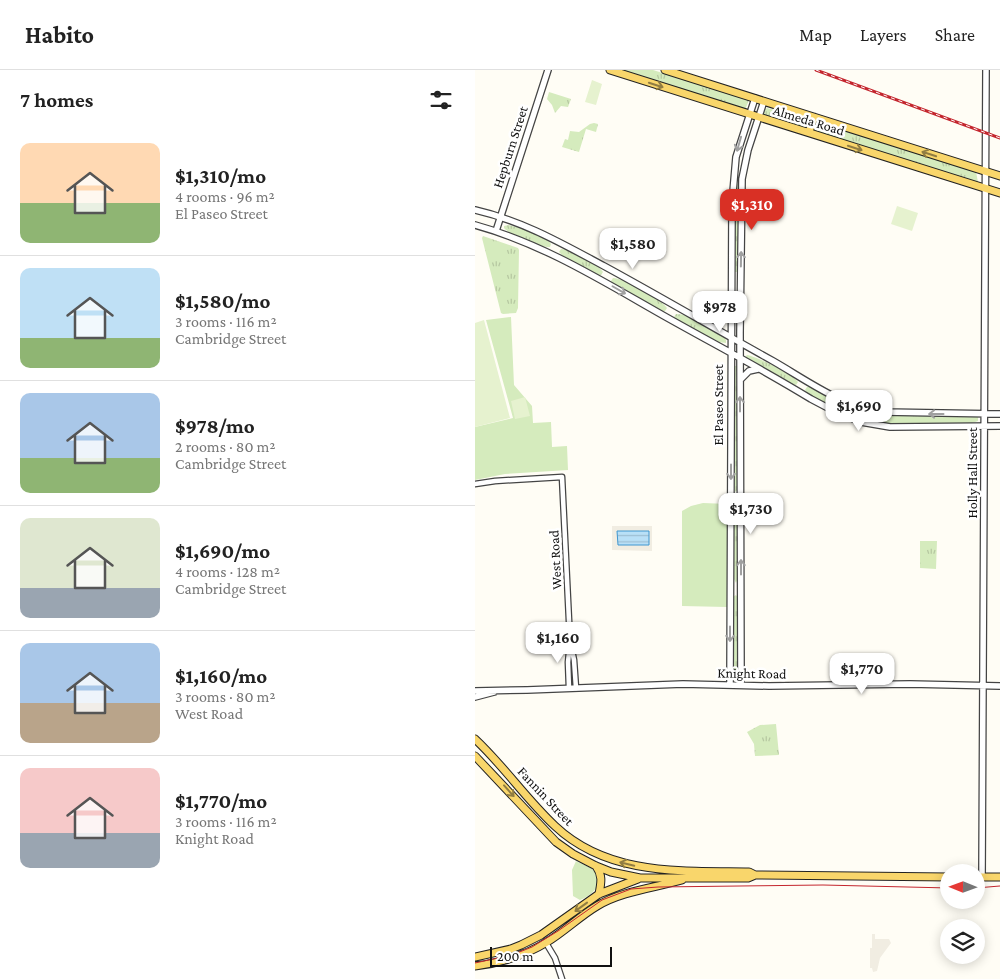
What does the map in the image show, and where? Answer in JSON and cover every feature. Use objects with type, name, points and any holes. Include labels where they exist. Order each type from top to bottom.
[{"type":"main road","name":"Almeda Road","points":[[610,70],[985,188],[1000,189]]},
{"type":"main road","name":"Almeda Road","points":[[665,70],[1000,176]]},
{"type":"main road","points":[[809,132],[815,117]]},
{"type":"main road","name":"Fannin Street","points":[[475,739],[493,756],[554,826],[579,845],[602,857],[626,864],[675,871],[749,872],[755,875]]},
{"type":"main road","name":"Fannin Street","points":[[475,756],[485,764],[556,842],[573,854],[611,872],[640,878],[748,878],[755,875],[940,877]]},
{"type":"main road","points":[[595,866],[600,872],[602,880],[599,894]]},
{"type":"main road","points":[[475,957],[511,949],[541,935],[599,894],[640,878],[675,871]]},
{"type":"main road","points":[[985,877],[1000,877]]},
{"type":"main road","points":[[475,966],[491,964],[511,958],[546,943],[596,906],[629,894],[691,878]]},
{"type":"street","name":"Hepburn Street","points":[[496,231],[548,70]]},
{"type":"street","name":"Holly Hall Street","points":[[979,864],[983,685],[986,70]]},
{"type":"street","name":"El Paseo Street","points":[[730,685],[730,338],[733,179],[740,142],[755,98]]},
{"type":"street","name":"El Paseo Street","points":[[741,685],[740,343],[742,179],[764,101]]},
{"type":"street","points":[[733,179],[742,179]]},
{"type":"street","points":[[475,210],[501,216],[559,242],[843,401],[871,411],[921,414],[1000,414]]},
{"type":"street","points":[[475,225],[520,239],[552,254],[604,281],[831,409],[861,422],[889,427],[1000,426]]},
{"type":"street","points":[[552,254],[559,242]]},
{"type":"street","points":[[604,281],[611,270]]},
{"type":"street","points":[[731,277],[741,277]]},
{"type":"street","points":[[666,317],[673,305]]},
{"type":"street","points":[[717,330],[731,320]]},
{"type":"street","points":[[740,383],[746,372],[758,369]]},
{"type":"street","points":[[798,391],[804,380]]},
{"type":"street","name":"West Road","points":[[475,484],[489,481],[562,477],[570,641],[568,656],[573,688]]},
{"type":"street","points":[[731,498],[740,499]]},
{"type":"street","points":[[731,587],[741,587]]},
{"type":"street","name":"Knight Road","points":[[475,690],[683,684],[1000,686]]},
{"type":"street","name":"Knight Road","points":[[475,697],[503,690]]},
{"type":"street","points":[[546,943],[555,958],[562,979]]},
{"type":"green space","points":[[618,70],[653,70],[749,100],[745,110]]},
{"type":"green space","points":[[592,80],[602,84],[596,105],[585,102]]},
{"type":"green space","points":[[549,92],[571,99],[568,107],[561,106],[555,113],[547,99]]},
{"type":"green space","points":[[767,108],[806,118],[810,123],[807,128],[803,129],[764,116],[764,110]]},
{"type":"green space","points":[[594,123],[598,124],[596,132],[586,129],[579,152],[562,147],[565,139],[568,140],[570,131],[579,132]]},
{"type":"green space","points":[[821,123],[976,172],[978,182],[816,131],[817,125]]},
{"type":"green space","points":[[736,184],[738,184],[739,190],[738,272],[735,272],[734,189]]},
{"type":"green space","points":[[897,206],[918,213],[912,231],[891,224]]},
{"type":"green space","points":[[509,225],[543,237],[551,244],[550,247],[519,238],[504,228],[504,226]]},
{"type":"green space","points":[[483,236],[518,248],[519,250],[518,308],[516,313],[501,313]]},
{"type":"green space","points":[[561,249],[572,251],[584,257],[603,272],[601,275],[596,275],[566,259],[559,252]]},
{"type":"green space","points":[[613,278],[626,281],[642,289],[667,308],[665,311],[660,311],[613,284],[611,281]]},
{"type":"green space","points":[[676,314],[688,316],[707,326],[724,337],[726,343],[719,342],[679,322],[674,317]]},
{"type":"green space","points":[[511,317],[514,385],[532,406],[533,423],[551,422],[552,447],[567,446],[568,470],[505,474],[475,480],[475,427],[513,418],[486,320]]},
{"type":"green space","points":[[484,320],[510,418],[475,427],[475,323]]},
{"type":"green space","points":[[747,355],[774,366],[789,374],[798,382],[796,385],[792,384],[750,362],[745,357]]},
{"type":"green space","points":[[734,366],[737,366],[738,401],[738,489],[735,492],[734,488]]},
{"type":"green space","points":[[807,387],[812,387],[877,414],[897,416],[975,416],[978,417],[978,421],[972,423],[914,425],[870,422],[850,416],[831,407],[808,394],[805,390]]},
{"type":"green space","points":[[525,397],[530,416],[515,419],[511,401]]},
{"type":"green space","points":[[703,503],[728,504],[727,607],[682,606],[682,511]]},
{"type":"green space","points":[[736,503],[738,506],[738,578],[736,583],[734,579],[733,508]]},
{"type":"green space","points":[[920,541],[937,541],[936,569],[920,568]]},
{"type":"green space","points":[[736,595],[738,598],[739,672],[736,676],[733,673],[733,597]]},
{"type":"green space","points":[[776,724],[779,755],[755,756],[754,744],[747,732],[760,725]]},
{"type":"green space","points":[[576,861],[592,869],[598,878],[595,890],[580,900],[573,896],[572,870]]},
{"type":"shaded area","points":[[612,526],[652,526],[652,551],[612,550]]},
{"type":"shaded area","points":[[872,934],[875,934],[875,939],[889,939],[891,943],[880,958],[877,971],[873,972],[872,968],[870,968]]},
{"type":"water","points":[[617,531],[649,531],[649,545],[618,545]]},
{"type":"tram line","points":[[475,963],[512,955],[532,947],[602,900],[631,889],[823,885],[940,888]]},
{"type":"tram line","points":[[985,887],[1000,886]]},
{"type":"railway","points":[[816,70],[1000,138]]}]
